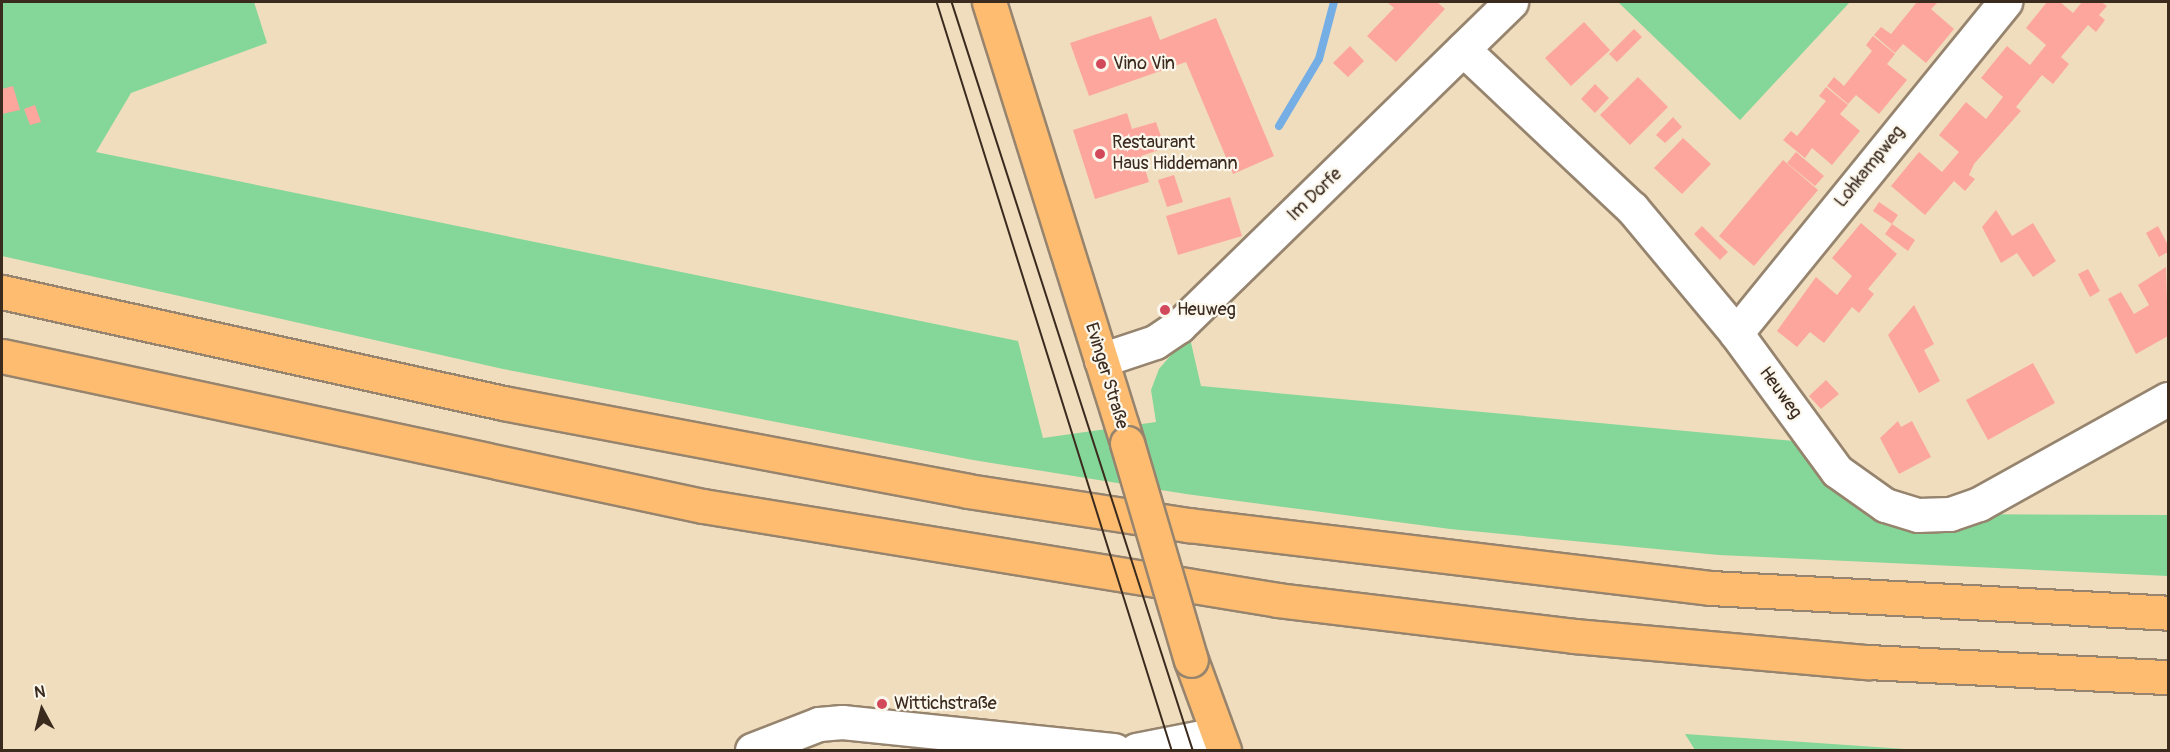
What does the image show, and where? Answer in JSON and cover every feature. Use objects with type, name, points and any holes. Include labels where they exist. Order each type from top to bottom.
[{"type":"main road","name":"Evinger Straße","points":[[989,2],[1127,443],[1191,660],[1220,742]]},
{"type":"main road","points":[[2,292],[502,403],[957,489],[1188,525],[1711,588],[2169,613]]},
{"type":"main road","points":[[2,356],[703,506],[1278,600],[1574,636],[1868,663],[2169,677]]},
{"type":"street","name":"Im Dorfe","points":[[1101,360],[1155,342],[1179,326],[1511,2]]},
{"type":"street","name":"Lohkampweg","points":[[1736,333],[2005,2]]},
{"type":"street","name":"Heuweg","points":[[1463,50],[1632,208],[1736,333],[1837,471],[1885,505],[1918,515],[1950,514],[1979,504],[2169,399]]},
{"type":"street","points":[[771,748],[819,724],[842,722],[1115,750]]},
{"type":"street","points":[[1136,750],[1220,742]]},
{"type":"green space","points":[[2,2],[254,2],[267,43],[131,93],[96,152],[1018,341],[1043,438],[1156,422],[1151,390],[1159,369],[1189,334],[1201,386],[1816,443],[1837,471],[1950,514],[2168,515],[2168,576],[1719,555],[1450,529],[1186,494],[973,460],[503,369],[2,256]]},
{"type":"green space","points":[[1618,2],[1850,2],[1740,120]]},
{"type":"green space","points":[[1685,734],[1919,750],[1695,750]]},
{"type":"building","points":[[1387,2],[1437,2],[1445,9],[1396,62],[1367,36],[1394,8]]},
{"type":"building","points":[[1917,2],[1938,2],[1931,9],[1954,29],[1926,63],[1903,44],[1895,53],[1874,35],[1881,27],[1891,34]]},
{"type":"building","points":[[2047,2],[2060,2],[2073,13],[2082,2],[2101,2],[2107,6],[2099,15],[2105,20],[2096,32],[2088,25],[2061,57],[2069,64],[2053,84],[2042,75],[2016,107],[2021,111],[1974,164],[1969,175],[1975,179],[1965,191],[1954,181],[1925,215],[1891,186],[1919,152],[1942,172],[1959,152],[1939,135],[1966,102],[1986,119],[2003,97],[1981,78],[2007,46],[2030,65],[2046,45],[2026,28]]},
{"type":"building","points":[[1151,16],[1160,40],[1216,18],[1274,156],[1233,174],[1186,62],[1089,96],[1070,43]]},
{"type":"building","points":[[1584,22],[1610,50],[1571,86],[1545,58]]},
{"type":"building","points":[[1634,29],[1642,37],[1617,62],[1609,54]]},
{"type":"building","points":[[1873,36],[1895,54],[1887,64],[1907,80],[1879,114],[1856,95],[1848,104],[1827,86],[1834,77],[1844,86],[1872,51],[1866,45]]},
{"type":"building","points":[[1350,46],[1364,61],[1348,77],[1333,63]]},
{"type":"building","points":[[1638,77],[1668,107],[1630,145],[1600,115]]},
{"type":"building","points":[[1595,84],[1609,98],[1595,113],[1581,99]]},
{"type":"building","points":[[13,86],[20,110],[2,114],[2,89]]},
{"type":"building","points":[[1826,87],[1848,105],[1840,114],[1860,131],[1832,165],[1812,148],[1805,158],[1783,140],[1791,131],[1797,136],[1826,101],[1819,96]]},
{"type":"building","points":[[35,105],[41,122],[30,125],[24,109]]},
{"type":"building","points":[[1127,113],[1132,129],[1156,122],[1165,148],[1141,156],[1149,182],[1095,199],[1073,130]]},
{"type":"building","points":[[1673,117],[1682,127],[1665,143],[1656,135]]},
{"type":"building","points":[[1683,138],[1711,164],[1682,194],[1654,168]]},
{"type":"building","points":[[1796,152],[1824,176],[1815,186],[1787,163]]},
{"type":"building","points":[[1783,160],[1818,190],[1754,266],[1719,236]]},
{"type":"building","points":[[1174,175],[1183,202],[1167,207],[1158,180]]},
{"type":"building","points":[[1230,197],[1242,236],[1178,255],[1166,216]]},
{"type":"building","points":[[1879,202],[1898,215],[1892,224],[1873,211]]},
{"type":"building","points":[[1996,210],[2012,236],[2033,223],[2056,261],[2033,277],[2017,253],[2001,263],[1982,227]]},
{"type":"building","points":[[1861,223],[1897,254],[1868,289],[1874,294],[1859,313],[1852,307],[1824,343],[1810,332],[1797,347],[1777,331],[1816,277],[1837,295],[1852,276],[1832,258]]},
{"type":"building","points":[[1892,224],[1915,240],[1908,251],[1885,234]]},
{"type":"building","points":[[1702,226],[1728,252],[1720,260],[1694,234]]},
{"type":"building","points":[[2158,226],[2168,245],[2168,252],[2159,257],[2146,233]]},
{"type":"building","points":[[2166,267],[2168,336],[2136,354],[2108,299],[2121,292],[2134,314],[2149,305],[2138,285]]},
{"type":"building","points":[[2088,269],[2100,291],[2090,297],[2078,274]]},
{"type":"building","points":[[1914,305],[1934,344],[1924,350],[1940,381],[1919,393],[1888,335]]},
{"type":"building","points":[[2033,363],[2055,403],[1988,440],[1966,400]]},
{"type":"building","points":[[1826,380],[1839,394],[1821,409],[1809,396]]},
{"type":"building","points":[[1898,421],[1901,427],[1912,421],[1931,457],[1899,474],[1880,438]]},
{"type":"waterway","points":[[1279,126],[1319,59],[1334,2]]},
{"type":"tram line","points":[[937,2],[1172,750]]},
{"type":"tram line","points":[[952,2],[1193,750]]},
{"type":"place","name":"Vino Vin","points":[[1101,64]]},
{"type":"place","name":"Restaurant Haus Hiddemann","points":[[1100,154]]},
{"type":"place","name":"Heuweg","points":[[1165,310]]},
{"type":"place","name":"Wittichstraße","points":[[882,704]]}]
